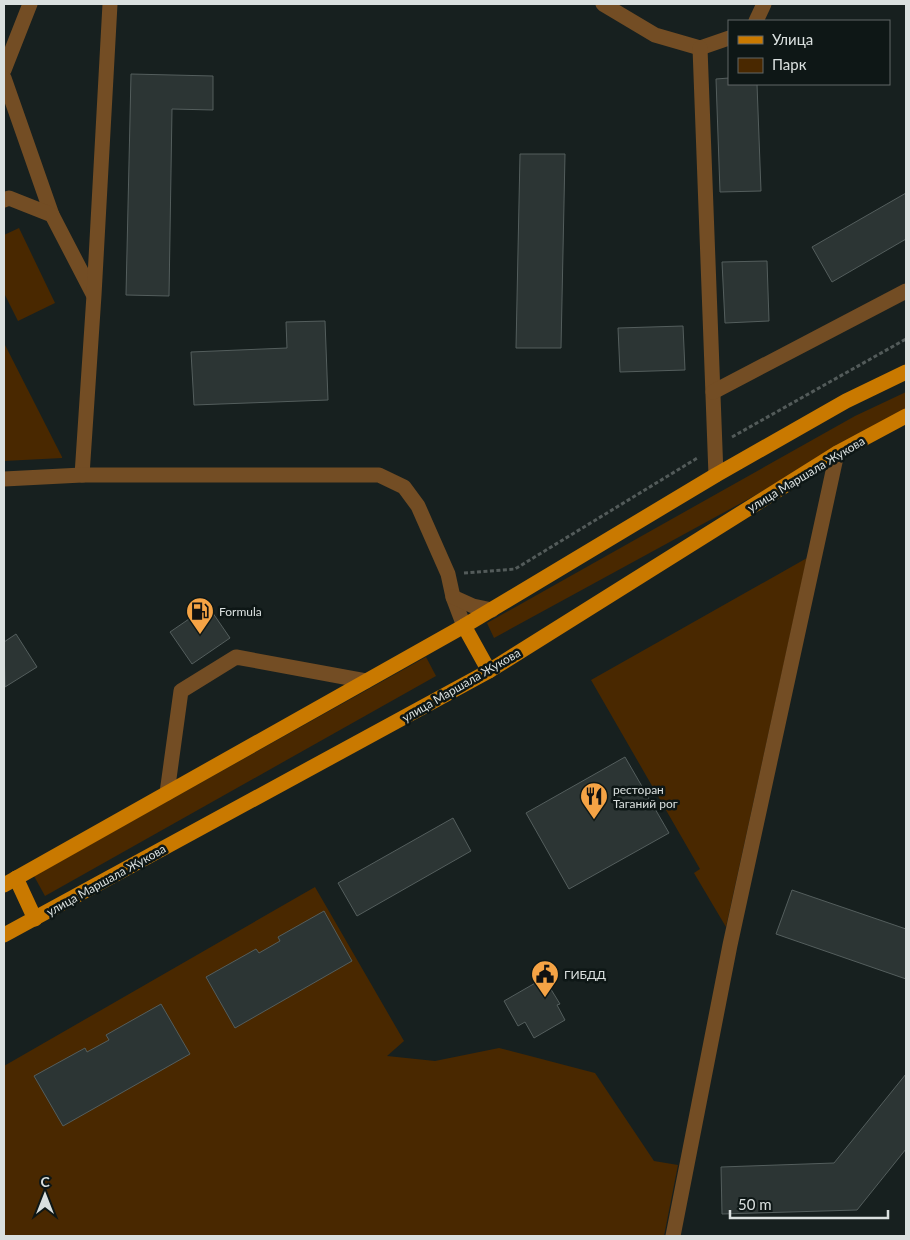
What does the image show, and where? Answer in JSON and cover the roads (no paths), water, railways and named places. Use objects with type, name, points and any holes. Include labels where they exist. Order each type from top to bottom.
[{"type":"main road","points":[[35,918],[10,882],[492,610],[716,475],[846,401],[906,372]]},
{"type":"main road","name":"улица Маршала Жукова","points":[[4,935],[489,671],[837,453],[906,416]]},
{"type":"main road","points":[[464,626],[489,671]]},
{"type":"lane","points":[[4,70],[30,4]]},
{"type":"lane","points":[[82,475],[110,4]]},
{"type":"lane","points":[[603,4],[655,35],[700,48],[728,38]]},
{"type":"lane","points":[[756,20],[764,4]]},
{"type":"lane","points":[[700,48],[716,475]]},
{"type":"lane","points":[[4,78],[52,215],[94,295]]},
{"type":"lane","points":[[4,200],[9,198],[52,215]]},
{"type":"lane","points":[[713,392],[906,291]]},
{"type":"lane","points":[[673,1236],[730,945],[837,453]]},
{"type":"lane","points":[[4,479],[82,475],[379,475],[404,487],[418,506],[448,574],[453,597],[464,626]]},
{"type":"lane","points":[[453,597],[473,606],[492,610]]},
{"type":"lane","points":[[167,793],[182,691],[236,657],[366,681]]},
{"type":"place","name":"Formula","points":[[200,635]]},
{"type":"place","name":"ресторан Таганий рог","points":[[594,820]]},
{"type":"place","name":"ГИБДД","points":[[545,998]]}]
